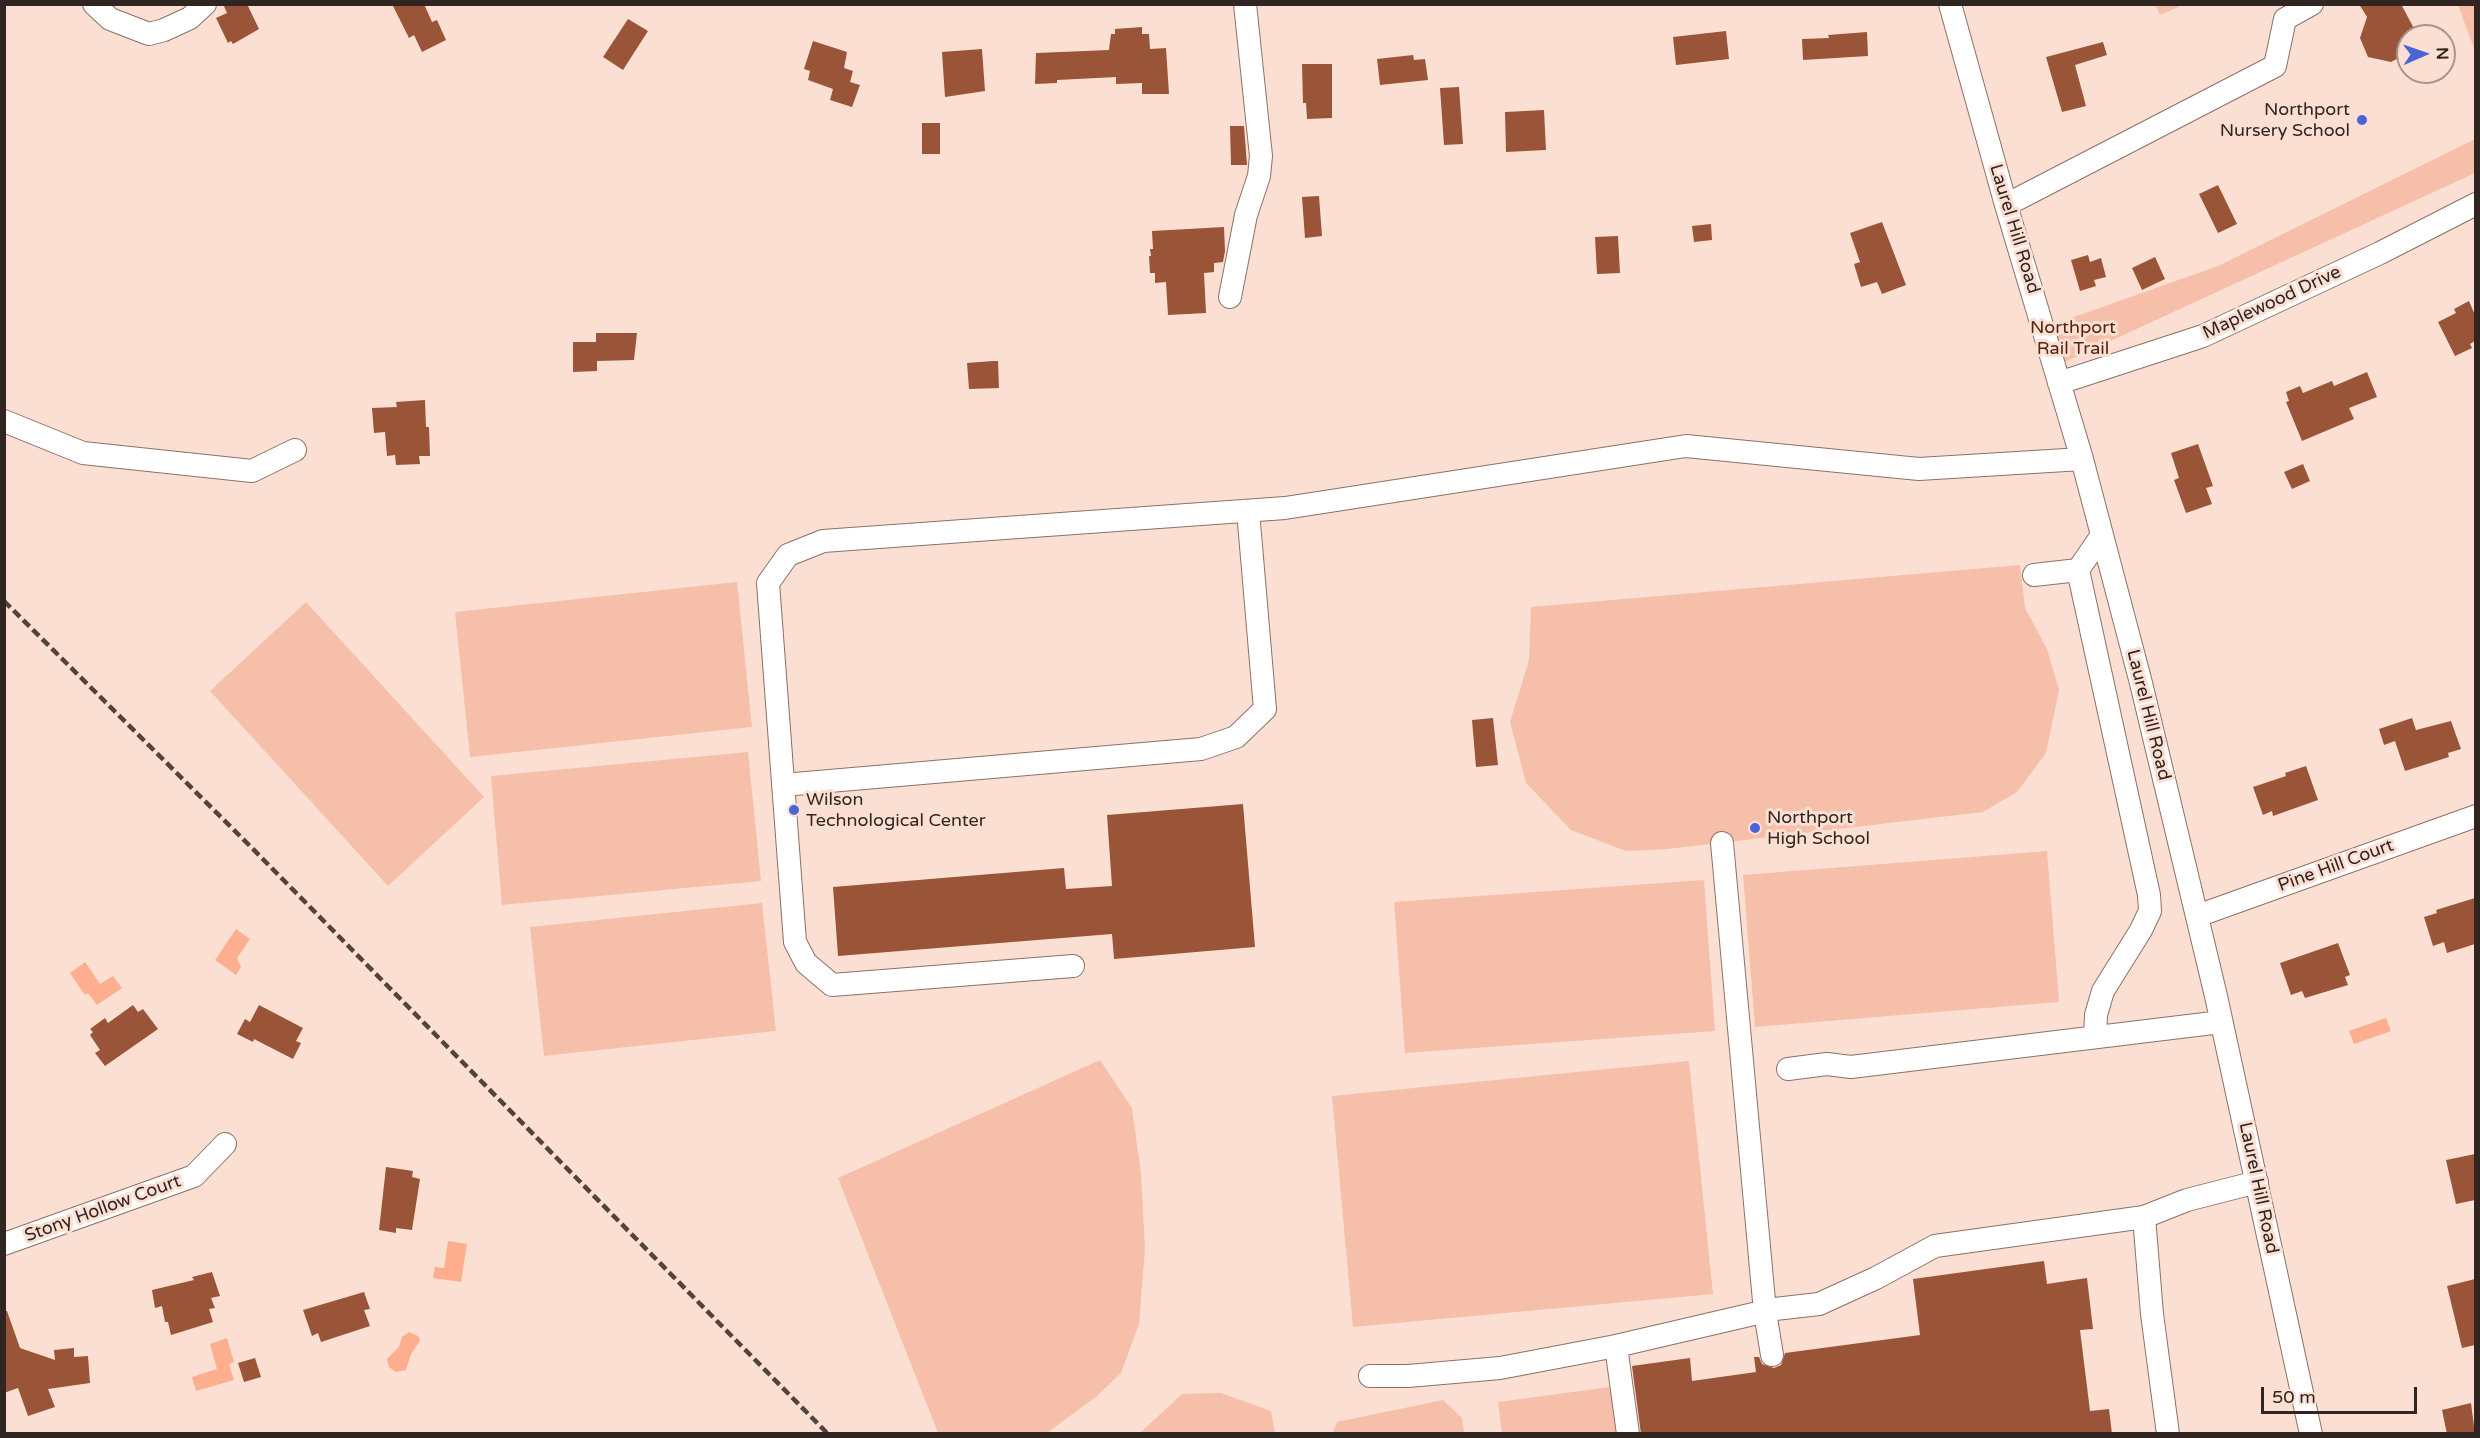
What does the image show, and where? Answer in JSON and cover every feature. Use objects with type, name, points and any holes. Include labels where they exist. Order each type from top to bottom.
[{"type":"street","points":[[94,4],[110,19],[149,34],[190,18],[205,4]]},
{"type":"street","points":[[1230,297],[1246,214],[1259,176],[1261,156],[1245,4]]},
{"type":"street","name":"Laurel Hill Road","points":[[1950,4],[2006,205],[2082,459],[2141,683],[2222,1022],[2311,1434]]},
{"type":"street","points":[[2006,205],[2276,66],[2284,19],[2312,4]]},
{"type":"street","name":"Maplewood Drive","points":[[2059,382],[2203,336],[2380,253],[2475,204]]},
{"type":"street","points":[[4,421],[84,453],[252,471],[295,450]]},
{"type":"street","points":[[1073,966],[832,985],[806,963],[795,942],[768,583],[788,555],[823,541],[1285,508],[1686,446],[1919,470],[2082,459]]},
{"type":"street","points":[[783,785],[1201,749],[1236,737],[1265,709],[1248,511]]},
{"type":"street","points":[[2095,1036],[2096,1015],[2103,991],[2141,930],[2150,910],[2149,895],[2078,570],[2102,536]]},
{"type":"street","points":[[2034,575],[2078,570]]},
{"type":"street","name":"Pine Hill Court","points":[[2197,916],[2475,816]]},
{"type":"street","points":[[1722,843],[1765,1312],[1772,1354]]},
{"type":"street","points":[[1788,1070],[1827,1064],[1851,1067],[2222,1022]]},
{"type":"street","name":"Stony Hollow Court","points":[[4,1244],[194,1176],[225,1144]]},
{"type":"street","points":[[1370,1376],[1408,1376],[1500,1368],[1616,1346],[1765,1312],[1819,1304],[1876,1278],[1935,1246],[2144,1217],[2187,1200],[2257,1182]]},
{"type":"street","points":[[2144,1217],[2152,1314],[2168,1434]]},
{"type":"street","points":[[1616,1346],[1628,1434]]},
{"type":"green space","points":[[2155,5],[2183,5],[2160,15]]},
{"type":"green space","points":[[2458,5],[2475,5],[2475,51]]},
{"type":"green space","name":"Northport Rail Trail","points":[[2475,139],[2475,173],[2054,367],[2043,328],[2218,266]]},
{"type":"green space","points":[[2020,565],[2025,608],[2047,649],[2059,690],[2046,753],[2017,792],[1983,812],[1668,849],[1626,851],[1571,830],[1526,783],[1510,722],[1529,660],[1531,607]]},
{"type":"green space","points":[[737,582],[752,727],[470,757],[455,612]]},
{"type":"green space","points":[[306,602],[484,797],[388,886],[210,691]]},
{"type":"green space","points":[[748,752],[761,881],[502,905],[491,776]]},
{"type":"green space","points":[[2047,851],[2059,1002],[1755,1027],[1743,875]]},
{"type":"green space","points":[[1704,880],[1715,1031],[1405,1053],[1394,902]]},
{"type":"green space","points":[[762,903],[776,1031],[544,1056],[530,927]]},
{"type":"green space","points":[[1100,1060],[1132,1108],[1141,1174],[1145,1249],[1139,1324],[1121,1373],[1097,1396],[1047,1433],[938,1433],[838,1178]]},
{"type":"green space","points":[[1689,1061],[1713,1294],[1353,1327],[1332,1096]]},
{"type":"green space","points":[[1610,1387],[1616,1433],[1502,1433],[1498,1402]]},
{"type":"green space","points":[[1221,1393],[1271,1411],[1275,1433],[1140,1433],[1182,1394]]},
{"type":"green space","points":[[1443,1400],[1462,1418],[1464,1433],[1333,1433],[1337,1422]]},
{"type":"shaded area","points":[[236,929],[250,939],[237,958],[241,967],[236,975],[215,960]]},
{"type":"shaded area","points":[[85,962],[100,984],[113,976],[122,988],[97,1005],[88,993],[85,995],[70,973]]},
{"type":"shaded area","points":[[2386,1018],[2391,1031],[2354,1044],[2349,1031]]},
{"type":"shaded area","points":[[448,1241],[467,1244],[461,1282],[433,1278],[435,1267],[444,1268]]},
{"type":"shaded area","points":[[409,1332],[418,1336],[420,1341],[411,1354],[406,1370],[396,1372],[389,1367],[387,1359],[399,1347],[402,1337]]},
{"type":"shaded area","points":[[227,1338],[234,1362],[229,1364],[234,1380],[196,1391],[192,1377],[217,1369],[210,1344]]},
{"type":"building","points":[[223,4],[247,4],[259,29],[233,44],[231,41],[228,43],[216,18],[227,13]]},
{"type":"building","points":[[392,4],[424,4],[432,22],[437,20],[446,40],[422,52],[414,35],[409,38]]},
{"type":"building","name":"Northport Nursery School","points":[[2359,4],[2401,4],[2412,24],[2396,24],[2396,59],[2391,62],[2368,57],[2360,38],[2367,17]]},
{"type":"building","points":[[628,19],[648,31],[623,70],[603,57]]},
{"type":"building","points":[[1142,27],[1142,34],[1149,34],[1150,49],[1166,48],[1169,94],[1142,94],[1142,83],[1116,84],[1116,77],[1057,80],[1057,83],[1035,84],[1036,53],[1109,50],[1111,34],[1115,34],[1115,29]]},
{"type":"building","points":[[1726,31],[1729,59],[1676,65],[1673,37]]},
{"type":"building","points":[[1867,32],[1868,56],[1803,60],[1802,39],[1829,38],[1828,35]]},
{"type":"building","points":[[813,41],[847,52],[844,68],[853,71],[850,82],[860,85],[852,107],[830,100],[833,89],[808,80],[810,71],[804,69]]},
{"type":"building","points":[[2103,42],[2107,55],[2075,65],[2086,106],[2062,112],[2046,57]]},
{"type":"building","points":[[982,49],[985,91],[945,97],[942,52]]},
{"type":"building","points":[[1413,55],[1414,60],[1425,59],[1428,80],[1380,85],[1377,59]]},
{"type":"building","points":[[1302,64],[1332,64],[1332,118],[1307,119],[1306,103],[1303,103]]},
{"type":"building","points":[[1459,87],[1463,144],[1444,145],[1440,88]]},
{"type":"building","points":[[1544,110],[1546,150],[1506,152],[1505,112]]},
{"type":"building","points":[[922,123],[940,123],[940,154],[922,154]]},
{"type":"building","points":[[1230,126],[1244,126],[1247,165],[1231,165]]},
{"type":"building","points":[[2218,185],[2237,224],[2218,233],[2199,194]]},
{"type":"building","points":[[1319,196],[1322,236],[1305,238],[1302,197]]},
{"type":"building","points":[[1882,222],[1906,285],[1882,294],[1877,282],[1861,287],[1854,264],[1860,262],[1850,233]]},
{"type":"building","points":[[1711,224],[1712,240],[1694,242],[1692,226]]},
{"type":"building","points":[[1224,227],[1223,262],[1214,263],[1214,272],[1204,273],[1206,313],[1168,315],[1166,282],[1155,283],[1155,273],[1150,273],[1149,256],[1151,256],[1150,249],[1153,249],[1152,231]]},
{"type":"building","points":[[1618,236],[1620,273],[1597,274],[1595,237]]},
{"type":"building","points":[[2088,255],[2090,262],[2101,258],[2106,277],[2094,280],[2096,286],[2080,291],[2071,260]]},
{"type":"building","points":[[2155,257],[2165,279],[2142,290],[2132,268]]},
{"type":"building","points":[[2469,301],[2475,315],[2475,341],[2470,344],[2472,348],[2455,356],[2438,322],[2456,313],[2454,309]]},
{"type":"building","points":[[596,333],[637,333],[634,360],[597,361],[597,371],[573,372],[573,342],[596,342]]},
{"type":"building","points":[[998,361],[999,388],[969,389],[967,363]]},
{"type":"building","points":[[2367,372],[2377,397],[2349,408],[2354,419],[2302,441],[2286,402],[2289,401],[2286,392],[2300,386],[2303,393],[2332,381],[2334,386]]},
{"type":"building","points":[[425,400],[430,456],[419,456],[420,464],[396,465],[395,455],[387,456],[385,432],[374,433],[372,408],[397,407],[396,402]]},
{"type":"building","points":[[2198,444],[2213,486],[2206,488],[2212,504],[2186,513],[2174,480],[2179,478],[2171,453]]},
{"type":"building","points":[[2303,464],[2310,481],[2292,489],[2284,472]]},
{"type":"building","points":[[1493,718],[1498,765],[1476,767],[1472,720]]},
{"type":"building","points":[[2412,718],[2416,730],[2451,721],[2461,749],[2448,753],[2449,757],[2405,771],[2395,741],[2384,745],[2379,729]]},
{"type":"building","points":[[2306,766],[2318,800],[2273,816],[2272,811],[2263,815],[2253,787],[2286,776],[2285,773]]},
{"type":"building","points":[[1243,804],[1255,947],[1114,959],[1112,934],[838,956],[833,887],[1064,868],[1066,889],[1112,886],[1107,815]]},
{"type":"building","points":[[2475,898],[2475,944],[2447,953],[2444,942],[2433,946],[2424,917],[2437,913],[2436,910]]},
{"type":"building","points":[[2338,943],[2350,975],[2345,977],[2348,985],[2305,998],[2302,991],[2291,995],[2280,963]]},
{"type":"building","points":[[133,1005],[138,1012],[143,1009],[158,1029],[105,1066],[95,1053],[100,1050],[90,1035],[93,1032],[90,1029],[105,1018],[108,1023]]},
{"type":"building","points":[[259,1005],[303,1028],[296,1041],[301,1043],[293,1059],[254,1039],[253,1042],[237,1034],[245,1019],[250,1022]]},
{"type":"building","points":[[2475,1154],[2475,1200],[2456,1204],[2446,1160]]},
{"type":"building","points":[[386,1167],[413,1171],[412,1177],[420,1179],[412,1230],[396,1228],[396,1233],[379,1230]]},
{"type":"building","points":[[2044,1261],[2047,1284],[2087,1278],[2093,1329],[2080,1330],[2090,1411],[2109,1409],[2112,1434],[1641,1434],[1632,1366],[1690,1358],[1692,1381],[1756,1372],[1754,1357],[1759,1357],[1762,1364],[1774,1368],[1781,1365],[1785,1353],[1920,1335],[1913,1279]]},
{"type":"building","points":[[212,1272],[220,1296],[211,1298],[215,1308],[209,1309],[213,1322],[171,1335],[168,1322],[165,1322],[162,1306],[155,1308],[152,1290],[194,1280],[192,1277]]},
{"type":"building","points":[[2475,1279],[2475,1345],[2462,1348],[2447,1286]]},
{"type":"building","points":[[364,1292],[370,1309],[364,1310],[370,1326],[321,1342],[318,1333],[312,1336],[303,1310]]},
{"type":"building","points":[[4,1311],[7,1311],[20,1348],[55,1360],[54,1350],[74,1348],[74,1357],[88,1356],[90,1383],[48,1389],[55,1407],[28,1416],[18,1388],[4,1393]]},
{"type":"building","points":[[255,1358],[261,1377],[244,1382],[238,1363]]},
{"type":"building","points":[[2471,1403],[2475,1434],[2447,1434],[2442,1410]]},
{"type":"railway","points":[[4,601],[252,848],[828,1434]]},
{"type":"place","name":"Northport Nursery School","points":[[2362,120]]},
{"type":"place","name":"Wilson Technological Center","points":[[794,810]]},
{"type":"place","name":"Northport High School","points":[[1755,828]]}]
